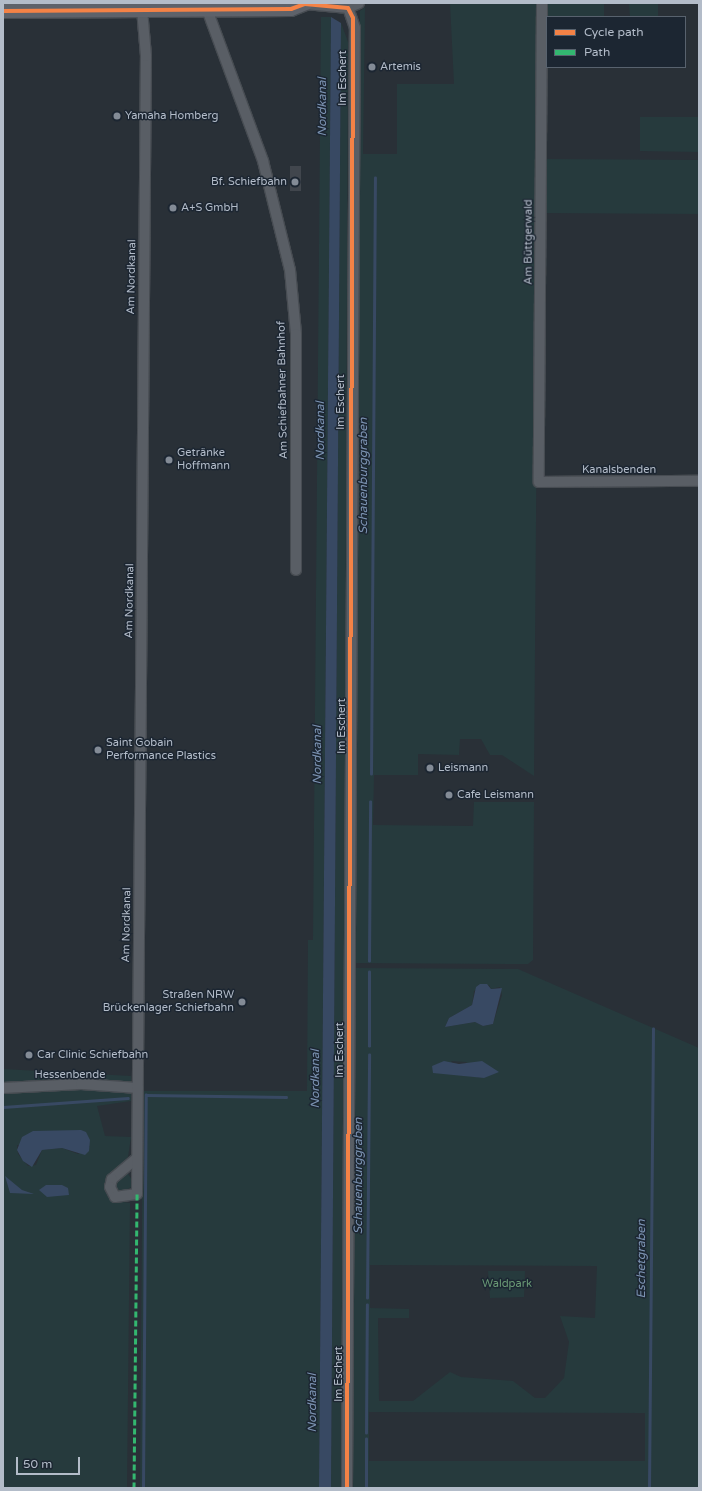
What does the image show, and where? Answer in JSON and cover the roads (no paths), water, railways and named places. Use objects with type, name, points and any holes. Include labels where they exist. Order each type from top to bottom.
[{"type":"street","points":[[3,11],[142,9],[205,6],[291,9],[305,3],[348,8],[359,3]]},
{"type":"street","name":"Am Büttgerwald","points":[[539,482],[542,3]]},
{"type":"street","name":"Am Schiefbahner Bahnhof","points":[[205,6],[263,161],[290,270],[296,334],[296,570]]},
{"type":"street","name":"Im Eschert","points":[[347,1488],[355,36],[354,18],[348,8]]},
{"type":"street","name":"Am Nordkanal","points":[[137,1158],[122,1169],[112,1179],[110,1187],[115,1197],[137,1194],[146,56],[142,9]]},
{"type":"street","name":"Kanalsbenden","points":[[539,482],[699,481]]},
{"type":"street","name":"Hessenbende","points":[[3,1088],[81,1084],[138,1088]]},
{"type":"water","points":[[331,17],[341,23],[331,1488],[319,1488]]},
{"type":"water","points":[[480,984],[487,984],[491,989],[502,988],[493,1024],[483,1026],[475,1022],[445,1027],[449,1018],[472,1005],[476,987]]},
{"type":"water","points":[[444,1061],[459,1064],[482,1061],[499,1072],[484,1078],[433,1073],[432,1066]]},
{"type":"water","points":[[81,1130],[86,1132],[90,1140],[89,1151],[85,1155],[62,1148],[42,1150],[32,1167],[23,1161],[17,1150],[22,1137],[33,1131]]},
{"type":"water","points":[[5,1176],[22,1190],[34,1194],[10,1193]]},
{"type":"water","points":[[46,1185],[62,1185],[68,1188],[69,1195],[47,1197],[39,1190]]},
{"type":"waterway","name":"Schauenburggraben","points":[[371,774],[375,178]]},
{"type":"waterway","name":"Schauenburggraben","points":[[369,961],[370,802]]},
{"type":"waterway","name":"Schauenburggraben","points":[[369,972],[369,1046]]},
{"type":"waterway","name":"Eschetgraben","points":[[649,1488],[653,1029]]},
{"type":"waterway","name":"Schauenburggraben","points":[[367,1298],[369,1055]]},
{"type":"waterway","points":[[143,1488],[146,1095],[286,1097]]},
{"type":"waterway","points":[[3,1107],[128,1098]]},
{"type":"waterway","name":"Schauenburggraben","points":[[366,1433],[367,1305]]},
{"type":"waterway","name":"Schauenburggraben","points":[[366,1439],[366,1488]]},
{"type":"place","name":"Artemis","points":[[372,67]]},
{"type":"place","name":"Yamaha Homberg","points":[[117,116]]},
{"type":"place","name":"Bf. Schiefbahn","points":[[295,182]]},
{"type":"place","name":"A+S GmbH","points":[[173,208]]},
{"type":"place","name":"Getränke Hoffmann","points":[[169,460]]},
{"type":"place","name":"Saint Gobain Performance Plastics","points":[[98,750]]},
{"type":"place","name":"Leismann","points":[[430,768]]},
{"type":"place","name":"Cafe Leismann","points":[[449,795]]},
{"type":"place","name":"Straßen NRW Brückenlager Schiefbahn","points":[[242,1002]]},
{"type":"place","name":"Car Clinic Schiefbahn","points":[[29,1055]]},
{"type":"water label","name":"Nordkanal","points":[[323,107]]},
{"type":"water label","name":"Nordkanal","points":[[321,431]]},
{"type":"water label","name":"Nordkanal","points":[[318,755]]},
{"type":"water label","name":"Nordkanal","points":[[316,1079]]},
{"type":"water label","name":"Nordkanal","points":[[313,1403]]},
{"type":"park label","name":"Waldpark","points":[[507,1284]]}]
